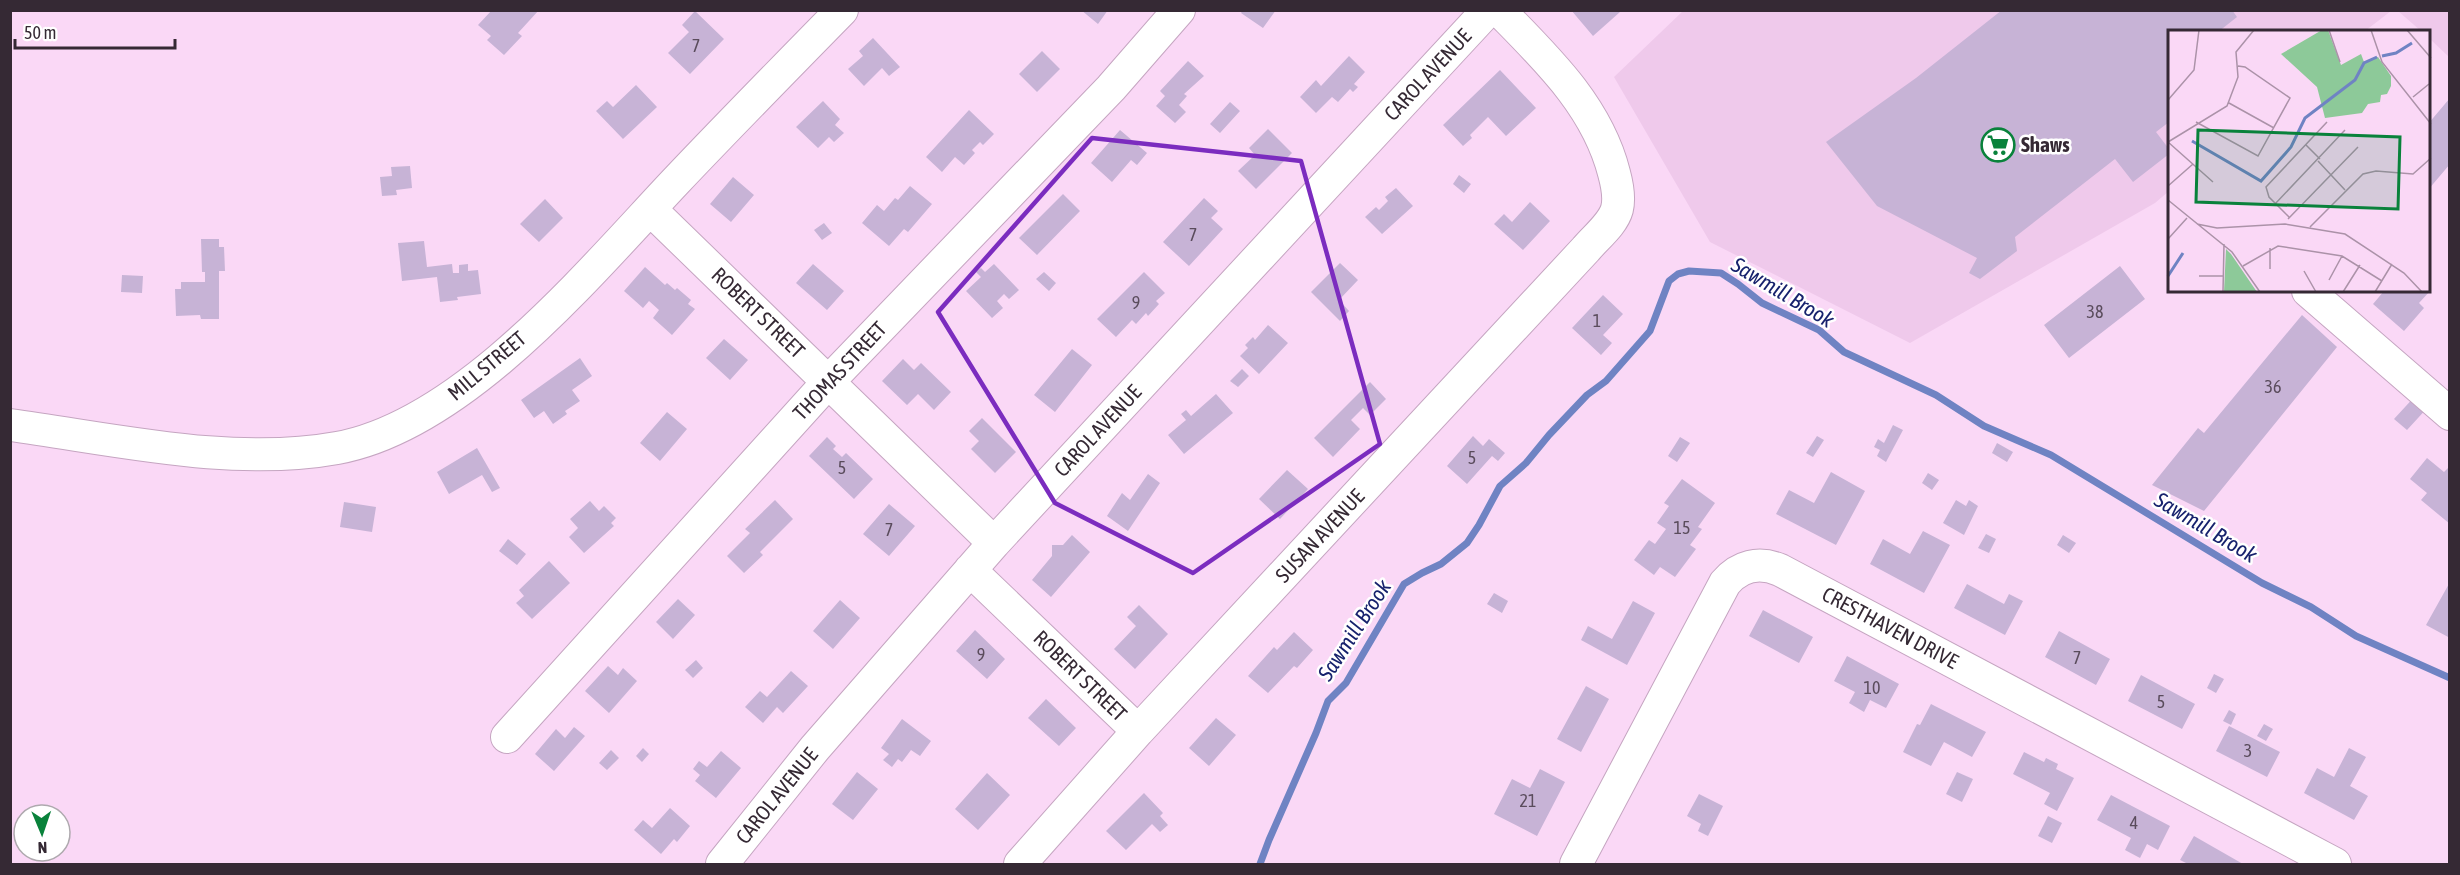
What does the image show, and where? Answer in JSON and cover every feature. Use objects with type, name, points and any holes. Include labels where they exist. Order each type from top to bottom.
[{"type":"street","name":"MILL STREET","points":[[10,425],[228,453],[275,454],[340,448],[411,423],[454,395],[511,348],[560,303],[842,10]]},
{"type":"street","name":"THOMAS STREET","points":[[507,737],[829,381],[1110,88],[1179,10]]},
{"type":"street","name":"CAROL AVENUE","points":[[722,864],[815,748],[994,543],[1488,10]]},
{"type":"street","name":"SUSAN AVENUE","points":[[1020,864],[1138,731],[1611,220],[1617,206],[1617,186],[1609,156],[1584,106],[1539,51],[1499,10]]},
{"type":"street","name":"ROBERT STREET","points":[[650,208],[994,543]]},
{"type":"street","points":[[2309,292],[2450,414]]},
{"type":"street","name":"CRESTHAVEN DRIVE","points":[[1576,864],[1725,583],[1742,569],[1758,565],[1779,570],[2336,864]]},
{"type":"street","name":"ROBERT STREET","points":[[970,570],[1138,731]]},
{"type":"highlighted area","points":[[1092,138],[1301,161],[1380,444],[1193,573],[1055,503],[938,312]]},
{"type":"shaded area","points":[[1683,11],[2391,11],[2366,30],[2168,30],[2168,192],[2155,203],[1910,343],[1710,242],[1614,77]]},
{"type":"shaded area","points":[[2398,11],[2449,11],[2449,57],[2430,39],[2430,30],[2420,30]]},
{"type":"building","points":[[492,10],[539,10],[518,33],[522,36],[504,55],[487,40],[491,36],[478,25]]},
{"type":"building","points":[[1081,10],[1108,10],[1098,24]]},
{"type":"building","points":[[1243,10],[1276,10],[1263,28],[1241,13]]},
{"type":"building","points":[[1571,10],[1618,10],[1620,12],[1593,36]]},
{"type":"building","name":"Shaws","points":[[2002,10],[2232,10],[2237,17],[2221,30],[2168,30],[2168,123],[2156,132],[2168,148],[2168,155],[2133,182],[2115,159],[2015,237],[2017,251],[1980,279],[1969,273],[1977,258],[1877,206],[1826,142],[1916,78]]},
{"type":"building","points":[[695,11],[724,39],[690,74],[668,53],[689,32],[682,25]]},
{"type":"building","points":[[873,38],[900,67],[889,76],[882,68],[864,86],[848,69],[863,56],[859,51]]},
{"type":"building","points":[[1042,51],[1060,69],[1037,92],[1019,74]]},
{"type":"building","points":[[1349,56],[1365,72],[1354,84],[1358,87],[1353,92],[1350,89],[1338,102],[1332,97],[1316,113],[1300,97],[1316,80],[1321,86]]},
{"type":"building","points":[[1188,61],[1204,76],[1184,94],[1187,96],[1179,105],[1186,112],[1175,123],[1156,106],[1165,96],[1160,91]]},
{"type":"building","points":[[1500,70],[1536,108],[1506,136],[1488,117],[1470,135],[1472,138],[1463,146],[1443,125]]},
{"type":"building","points":[[636,85],[657,107],[623,139],[596,111],[607,101],[613,107]]},
{"type":"building","points":[[2450,98],[2450,164],[2430,188],[2430,122]]},
{"type":"building","points":[[823,101],[840,119],[835,125],[844,133],[834,142],[829,137],[818,148],[796,127]]},
{"type":"building","points":[[1230,102],[1240,111],[1220,133],[1210,124]]},
{"type":"building","points":[[969,110],[994,134],[983,145],[980,142],[972,150],[975,153],[964,165],[955,157],[942,172],[926,157]]},
{"type":"building","points":[[1268,129],[1292,153],[1256,189],[1238,171],[1255,155],[1249,148]]},
{"type":"building","points":[[1120,130],[1147,153],[1137,165],[1131,160],[1112,182],[1091,163]]},
{"type":"building","points":[[410,166],[412,188],[396,190],[397,195],[382,196],[380,177],[392,176],[391,167]]},
{"type":"building","points":[[1459,175],[1471,184],[1464,193],[1453,184]]},
{"type":"building","points":[[733,177],[754,195],[731,222],[710,204]]},
{"type":"building","points":[[910,186],[932,204],[908,232],[904,229],[889,246],[862,223],[877,205],[884,211]]},
{"type":"building","points":[[1396,188],[1413,206],[1382,234],[1365,217],[1376,207],[1379,210],[1388,201],[1385,197]]},
{"type":"building","points":[[1063,194],[1080,211],[1037,255],[1019,238]]},
{"type":"building","points":[[1204,198],[1218,211],[1211,218],[1223,229],[1189,266],[1163,242]]},
{"type":"building","points":[[545,199],[563,218],[539,242],[520,224]]},
{"type":"building","points":[[1530,202],[1550,221],[1523,250],[1494,224],[1504,214],[1512,222]]},
{"type":"building","points":[[824,223],[832,233],[822,240],[814,230]]},
{"type":"building","points":[[201,239],[219,239],[219,247],[224,247],[225,271],[219,271],[219,319],[201,319],[200,315],[176,316],[175,289],[181,289],[181,282],[205,282],[205,272],[202,272]]},
{"type":"building","points":[[424,241],[427,267],[452,264],[453,273],[459,273],[459,265],[468,264],[468,271],[478,270],[481,294],[440,302],[437,277],[402,281],[398,243]]},
{"type":"building","points":[[1340,263],[1358,280],[1339,300],[1349,311],[1340,321],[1311,292]]},
{"type":"building","points":[[813,264],[844,291],[827,310],[796,283]]},
{"type":"building","points":[[994,264],[1019,290],[1009,299],[1004,294],[997,301],[1003,308],[992,318],[966,291],[981,277],[976,272],[981,268],[985,272]]},
{"type":"building","points":[[2120,266],[2145,299],[2069,358],[2044,325]]},
{"type":"building","points":[[645,267],[665,285],[667,283],[675,290],[677,288],[691,300],[688,304],[695,309],[672,335],[653,318],[659,310],[649,301],[643,308],[624,291]]},
{"type":"building","points":[[1044,272],[1056,283],[1049,291],[1036,279]]},
{"type":"building","points":[[1144,272],[1165,293],[1156,301],[1159,304],[1148,316],[1146,313],[1136,324],[1132,320],[1116,337],[1097,319]]},
{"type":"building","points":[[122,275],[143,276],[142,293],[121,292]]},
{"type":"building","points":[[2383,292],[2429,292],[2419,303],[2424,308],[2404,331],[2373,304]]},
{"type":"building","points":[[1603,295],[1623,314],[1603,335],[1612,343],[1601,355],[1572,328]]},
{"type":"building","points":[[2302,315],[2337,347],[2204,511],[2152,485],[2198,428],[2204,433]]},
{"type":"building","points":[[1268,325],[1288,343],[1259,374],[1240,356],[1248,348],[1245,345],[1253,337],[1255,340]]},
{"type":"building","points":[[724,339],[748,360],[730,380],[706,358]]},
{"type":"building","points":[[1072,349],[1092,365],[1055,412],[1034,395]]},
{"type":"building","points":[[580,358],[592,376],[572,390],[580,401],[565,411],[567,414],[553,424],[544,411],[534,418],[521,400]]},
{"type":"building","points":[[903,359],[914,370],[921,363],[951,392],[934,410],[918,394],[907,405],[882,381]]},
{"type":"building","points":[[1242,369],[1249,376],[1238,387],[1230,381]]},
{"type":"building","points":[[1370,382],[1386,399],[1370,415],[1363,408],[1351,420],[1360,429],[1333,457],[1314,438]]},
{"type":"building","points":[[1216,394],[1233,413],[1184,454],[1168,435],[1186,420],[1181,414],[1186,410],[1191,416]]},
{"type":"building","points":[[2417,394],[2429,406],[2407,430],[2394,419]]},
{"type":"building","points":[[667,412],[687,429],[660,461],[640,443]]},
{"type":"building","points":[[982,418],[1016,452],[995,473],[971,449],[979,441],[969,431]]},
{"type":"building","points":[[1893,425],[1903,430],[1886,462],[1877,456],[1880,450],[1874,447],[1878,439],[1884,443]]},
{"type":"building","points":[[1473,436],[1483,446],[1489,439],[1505,453],[1498,461],[1492,456],[1467,484],[1447,466]]},
{"type":"building","points":[[1817,436],[1824,440],[1813,457],[1806,453]]},
{"type":"building","points":[[827,437],[836,446],[833,449],[842,457],[846,453],[873,479],[854,499],[809,456]]},
{"type":"building","points":[[1680,437],[1690,443],[1677,462],[1668,456]]},
{"type":"building","points":[[1997,443],[2013,452],[2007,462],[1992,453]]},
{"type":"building","points":[[477,448],[500,488],[492,492],[482,475],[449,494],[437,472]]},
{"type":"building","points":[[2427,458],[2444,472],[2450,466],[2450,524],[2421,500],[2427,493],[2410,479]]},
{"type":"building","points":[[1287,470],[1308,489],[1280,519],[1259,499]]},
{"type":"building","points":[[1831,472],[1865,491],[1836,545],[1776,514],[1789,490],[1814,503]]},
{"type":"building","points":[[1928,473],[1939,480],[1932,490],[1922,483]]},
{"type":"building","points":[[1148,474],[1160,483],[1128,531],[1107,516],[1122,493],[1130,500]]},
{"type":"building","points":[[1682,479],[1715,503],[1698,527],[1702,529],[1690,545],[1696,549],[1675,577],[1660,567],[1654,575],[1634,560],[1649,540],[1655,544],[1666,529],[1657,523],[1669,506],[1664,503]]},
{"type":"building","points":[[775,500],[793,519],[760,552],[763,555],[744,573],[727,556],[750,533],[745,529]]},
{"type":"building","points":[[1956,500],[1966,506],[1969,500],[1978,506],[1964,535],[1943,523]]},
{"type":"building","points":[[590,501],[599,511],[604,506],[616,518],[611,523],[614,526],[584,553],[569,537],[578,528],[570,519]]},
{"type":"building","points":[[344,502],[376,507],[372,532],[340,527]]},
{"type":"building","points":[[889,504],[915,526],[889,556],[863,534]]},
{"type":"building","points":[[1923,531],[1950,545],[1924,593],[1870,564],[1883,539],[1910,554]]},
{"type":"building","points":[[1986,534],[1996,539],[1989,553],[1978,548]]},
{"type":"building","points":[[1072,535],[1090,552],[1051,597],[1032,580],[1052,556],[1052,545],[1063,545]]},
{"type":"building","points":[[2063,535],[2076,543],[2069,553],[2057,545]]},
{"type":"building","points":[[508,539],[526,554],[517,565],[499,551]]},
{"type":"building","points":[[549,561],[570,583],[532,619],[516,603],[524,596],[519,590]]},
{"type":"building","points":[[2450,582],[2450,638],[2426,625]]},
{"type":"building","points":[[1967,584],[2004,604],[2009,594],[2023,601],[2005,635],[1954,608]]},
{"type":"building","points":[[1494,593],[1508,601],[1502,613],[1487,604]]},
{"type":"building","points":[[678,599],[695,615],[673,639],[656,622]]},
{"type":"building","points":[[840,600],[860,618],[833,649],[813,631]]},
{"type":"building","points":[[1633,601],[1655,613],[1627,665],[1581,640],[1588,626],[1612,639]]},
{"type":"building","points":[[1139,605],[1168,634],[1135,669],[1114,649],[1136,626],[1127,617]]},
{"type":"building","points":[[1763,610],[1813,637],[1799,663],[1749,636]]},
{"type":"building","points":[[975,630],[1005,659],[987,679],[956,651]]},
{"type":"building","points":[[2059,631],[2110,659],[2096,685],[2045,657]]},
{"type":"building","points":[[1294,632],[1313,650],[1297,668],[1294,666],[1268,693],[1248,676],[1274,647],[1277,650]]},
{"type":"building","points":[[1847,656],[1899,684],[1886,708],[1870,700],[1864,712],[1849,703],[1855,692],[1834,681]]},
{"type":"building","points":[[696,660],[703,668],[693,678],[685,670]]},
{"type":"building","points":[[608,666],[618,675],[623,668],[637,681],[609,713],[585,691]]},
{"type":"building","points":[[791,671],[808,686],[783,713],[777,707],[763,723],[745,707],[760,691],[767,697]]},
{"type":"building","points":[[2214,674],[2224,679],[2216,693],[2207,688]]},
{"type":"building","points":[[2141,675],[2195,704],[2182,729],[2128,701]]},
{"type":"building","points":[[1586,686],[1609,699],[1581,752],[1557,739]]},
{"type":"building","points":[[1046,699],[1076,728],[1059,746],[1028,718]]},
{"type":"building","points":[[1931,704],[1986,732],[1972,757],[1944,742],[1931,766],[1903,752],[1917,724],[1920,725]]},
{"type":"building","points":[[2229,710],[2236,714],[2231,725],[2223,721]]},
{"type":"building","points":[[1216,718],[1236,735],[1209,766],[1189,748]]},
{"type":"building","points":[[902,719],[931,741],[920,756],[911,750],[902,762],[898,759],[892,767],[883,760],[889,754],[881,748]]},
{"type":"building","points":[[2264,724],[2273,729],[2266,741],[2257,736]]},
{"type":"building","points":[[2229,726],[2280,752],[2267,777],[2216,751]]},
{"type":"building","points":[[574,727],[585,736],[554,771],[535,754],[556,729],[565,738]]},
{"type":"building","points":[[643,748],[649,754],[642,762],[636,756]]},
{"type":"building","points":[[2349,748],[2366,757],[2350,786],[2368,796],[2354,820],[2304,793],[2317,768],[2334,777]]},
{"type":"building","points":[[611,750],[619,758],[607,770],[599,763]]},
{"type":"building","points":[[721,751],[741,768],[716,798],[695,781],[700,775],[693,769],[699,761],[707,767]]},
{"type":"building","points":[[2024,752],[2044,762],[2046,758],[2058,764],[2056,769],[2074,778],[2057,811],[2044,804],[2050,793],[2013,774]]},
{"type":"building","points":[[1540,769],[1565,782],[1537,836],[1494,814],[1512,779],[1530,788]]},
{"type":"building","points":[[857,772],[878,789],[853,820],[832,804]]},
{"type":"building","points":[[1957,772],[1973,779],[1962,802],[1946,794]]},
{"type":"building","points":[[987,773],[1010,795],[978,830],[955,809]]},
{"type":"building","points":[[1144,793],[1163,813],[1160,816],[1168,825],[1160,832],[1152,824],[1126,850],[1106,831]]},
{"type":"building","points":[[1699,794],[1723,806],[1708,836],[1698,831],[1701,824],[1687,816]]},
{"type":"building","points":[[2111,795],[2170,826],[2158,850],[2147,844],[2140,858],[2125,850],[2131,838],[2097,820]]},
{"type":"building","points":[[670,808],[690,826],[677,842],[674,839],[661,854],[634,830],[643,820],[652,828]]},
{"type":"building","points":[[2048,816],[2062,823],[2052,843],[2038,836]]},
{"type":"building","points":[[2194,836],[2243,864],[2188,864],[2180,860]]},
{"type":"waterway","name":"Sawmill Brook","points":[[1260,864],[1328,701],[1346,683],[1404,584],[1441,564],[1467,543],[1500,486],[1526,463],[1587,395],[1606,381],[1650,331],[1669,281],[1678,274],[1689,271],[1721,273],[1762,303],[1819,330],[1844,352],[1936,395],[1984,426],[2051,455],[2262,583],[2311,607],[2356,636],[2450,678]]},
{"type":"place","name":"Shaws","points":[[1998,145]]}]
